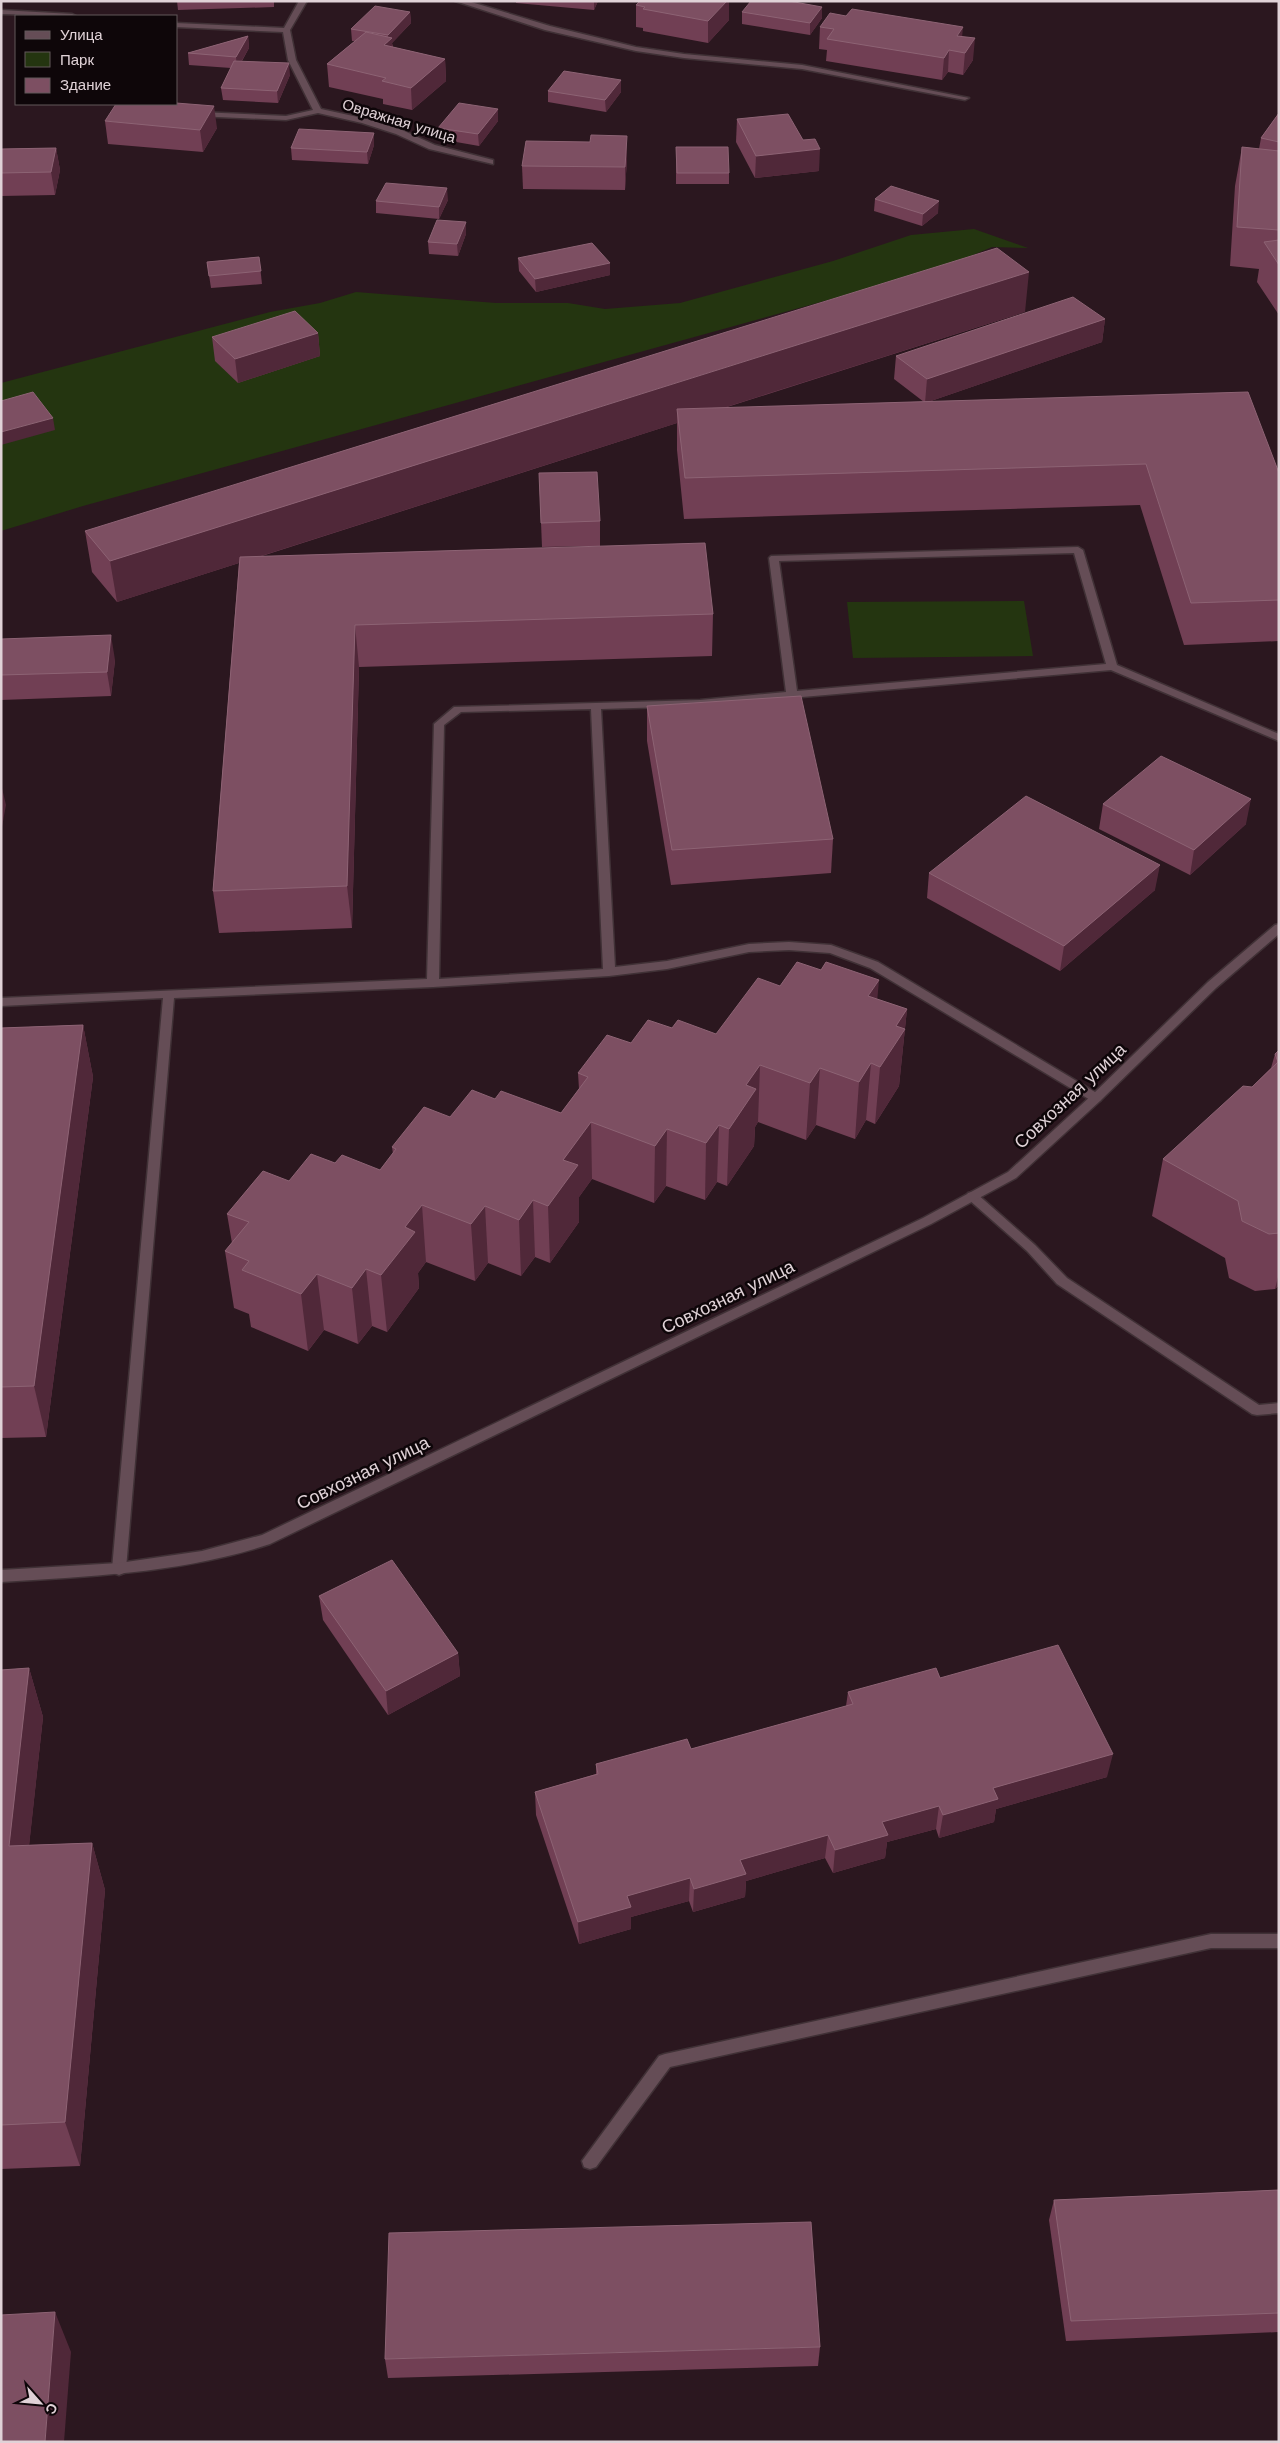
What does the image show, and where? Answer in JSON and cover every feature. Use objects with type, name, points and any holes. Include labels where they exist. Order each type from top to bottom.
[{"type":"street","points":[[178,25],[286,30],[303,1]]},
{"type":"street","points":[[459,1],[539,25],[636,49],[684,56],[802,67],[965,98]]},
{"type":"street","points":[[1,12],[54,15]]},
{"type":"street","name":"Овражная улица","points":[[286,30],[292,60],[318,111],[399,132],[432,147],[490,162]]},
{"type":"street","points":[[192,113],[286,118],[318,111]]},
{"type":"street","points":[[792,696],[774,558],[1078,550],[1112,667]]},
{"type":"street","points":[[432,982],[439,724],[458,708],[700,703],[1112,667],[1279,738]]},
{"type":"street","points":[[596,706],[609,972]]},
{"type":"street","name":"Совхозная улица","points":[[1,1576],[119,1569],[202,1557],[265,1540],[927,1221],[1012,1175],[1096,1098],[1212,985],[1279,928]]},
{"type":"street","points":[[1,1002],[609,972],[667,965],[749,948],[789,946],[831,949],[874,966],[1096,1098]]},
{"type":"street","points":[[119,1569],[170,994]]},
{"type":"street","points":[[972,1196],[1031,1248],[1062,1281],[1257,1410],[1279,1408]]},
{"type":"street","points":[[590,2161],[665,2061],[1211,1940],[1279,1941]]},
{"type":"green space","points":[[974,229],[1028,248],[992,247],[940,269],[83,506],[1,531],[1,383],[270,312],[320,303],[356,292],[496,303],[568,303],[605,309],[680,303],[833,261],[911,235]]},
{"type":"green space","points":[[1024,601],[1033,656],[853,658],[847,602]]},
{"type":"building","points":[[640,1],[727,1],[708,21],[643,9],[645,7],[636,5]]},
{"type":"building","points":[[751,1],[789,1],[822,7],[810,23],[742,12]]},
{"type":"building","points":[[375,6],[410,12],[388,35],[351,29]]},
{"type":"building","points":[[852,9],[963,27],[957,36],[975,38],[965,53],[949,50],[944,58],[827,39],[834,29],[820,27],[830,13],[846,16]]},
{"type":"building","points":[[366,32],[392,38],[384,45],[445,59],[411,88],[382,81],[386,78],[327,64]]},
{"type":"building","points":[[248,36],[236,57],[188,53]]},
{"type":"building","points":[[234,61],[289,63],[277,91],[221,88]]},
{"type":"building","points":[[564,71],[621,80],[605,100],[548,91]]},
{"type":"building","points":[[178,103],[214,106],[200,130],[105,121],[115,105],[178,105]]},
{"type":"building","points":[[459,103],[498,109],[478,134],[438,128]]},
{"type":"building","points":[[1279,113],[1279,142],[1261,138]]},
{"type":"building","points":[[788,114],[803,140],[815,139],[820,149],[756,156],[737,119]]},
{"type":"building","points":[[299,129],[374,133],[367,152],[291,148]]},
{"type":"building","points":[[591,135],[627,136],[625,167],[522,166],[526,141],[590,142]]},
{"type":"building","points":[[676,147],[728,147],[729,173],[677,173]]},
{"type":"building","points":[[1242,147],[1279,151],[1279,230],[1237,227]]},
{"type":"building","points":[[56,148],[51,172],[1,173],[1,149]]},
{"type":"building","points":[[386,183],[447,188],[439,207],[376,201]]},
{"type":"building","points":[[891,186],[939,201],[923,214],[875,199]]},
{"type":"building","points":[[437,220],[466,222],[457,244],[428,242]]},
{"type":"building","points":[[1279,240],[1279,265],[1264,242]]},
{"type":"building","points":[[592,243],[610,263],[535,279],[518,258]]},
{"type":"building","points":[[997,248],[1029,272],[110,561],[85,531]]},
{"type":"building","points":[[259,257],[261,271],[209,276],[207,262]]},
{"type":"building","points":[[1073,297],[1105,319],[927,379],[896,356]]},
{"type":"building","points":[[295,311],[318,333],[235,359],[212,337]]},
{"type":"building","points":[[33,392],[53,418],[1,432],[1,401]]},
{"type":"building","points":[[1248,392],[1279,473],[1279,600],[1191,603],[1146,464],[685,478],[677,409]]},
{"type":"building","points":[[597,472],[600,521],[541,523],[539,473]]},
{"type":"building","points":[[705,543],[713,614],[355,625],[347,886],[213,891],[240,557]]},
{"type":"building","points":[[111,635],[107,672],[1,675],[1,639]]},
{"type":"building","points":[[801,696],[833,839],[672,850],[647,706]]},
{"type":"building","points":[[1161,756],[1251,799],[1194,850],[1103,804]]},
{"type":"building","points":[[1026,796],[1160,865],[1064,946],[929,873]]},
{"type":"building","points":[[797,962],[821,970],[826,962],[879,980],[868,996],[907,1009],[896,1026],[905,1029],[880,1067],[871,1063],[859,1082],[820,1068],[810,1083],[760,1065],[746,1085],[756,1089],[729,1129],[719,1125],[706,1143],[667,1129],[655,1146],[591,1122],[563,1160],[578,1165],[548,1206],[533,1200],[519,1220],[485,1206],[471,1224],[422,1205],[405,1227],[415,1232],[381,1275],[366,1269],[352,1288],[317,1274],[301,1294],[242,1270],[249,1261],[225,1251],[249,1222],[227,1214],[263,1171],[289,1181],[311,1154],[335,1163],[342,1155],[380,1170],[396,1149],[392,1147],[424,1107],[450,1117],[472,1090],[495,1099],[501,1091],[561,1113],[588,1077],[578,1073],[607,1035],[631,1043],[648,1020],[672,1028],[678,1020],[716,1034],[758,978],[780,986]]},
{"type":"building","points":[[83,1025],[34,1386],[1,1387],[1,1028]]},
{"type":"building","points":[[1279,1050],[1279,1233],[1269,1234],[1242,1221],[1238,1201],[1163,1159],[1243,1086],[1252,1087],[1278,1062],[1275,1054]]},
{"type":"building","points":[[392,1560],[458,1653],[386,1691],[319,1596]]},
{"type":"building","points":[[1058,1645],[1113,1754],[993,1788],[998,1799],[943,1815],[939,1806],[882,1822],[888,1835],[835,1850],[828,1835],[740,1860],[746,1874],[694,1889],[690,1878],[627,1896],[631,1907],[578,1922],[535,1792],[598,1774],[596,1764],[687,1739],[691,1749],[853,1704],[848,1692],[936,1668],[940,1678]]},
{"type":"building","points":[[29,1668],[9,1846],[92,1843],[65,2122],[1,2125],[1,1670]]},
{"type":"building","points":[[1279,2190],[1279,2313],[1071,2321],[1054,2200]]},
{"type":"building","points":[[811,2222],[820,2347],[385,2359],[389,2233]]},
{"type":"building","points":[[55,2312],[45,2442],[1,2442],[1,2315]]}]
